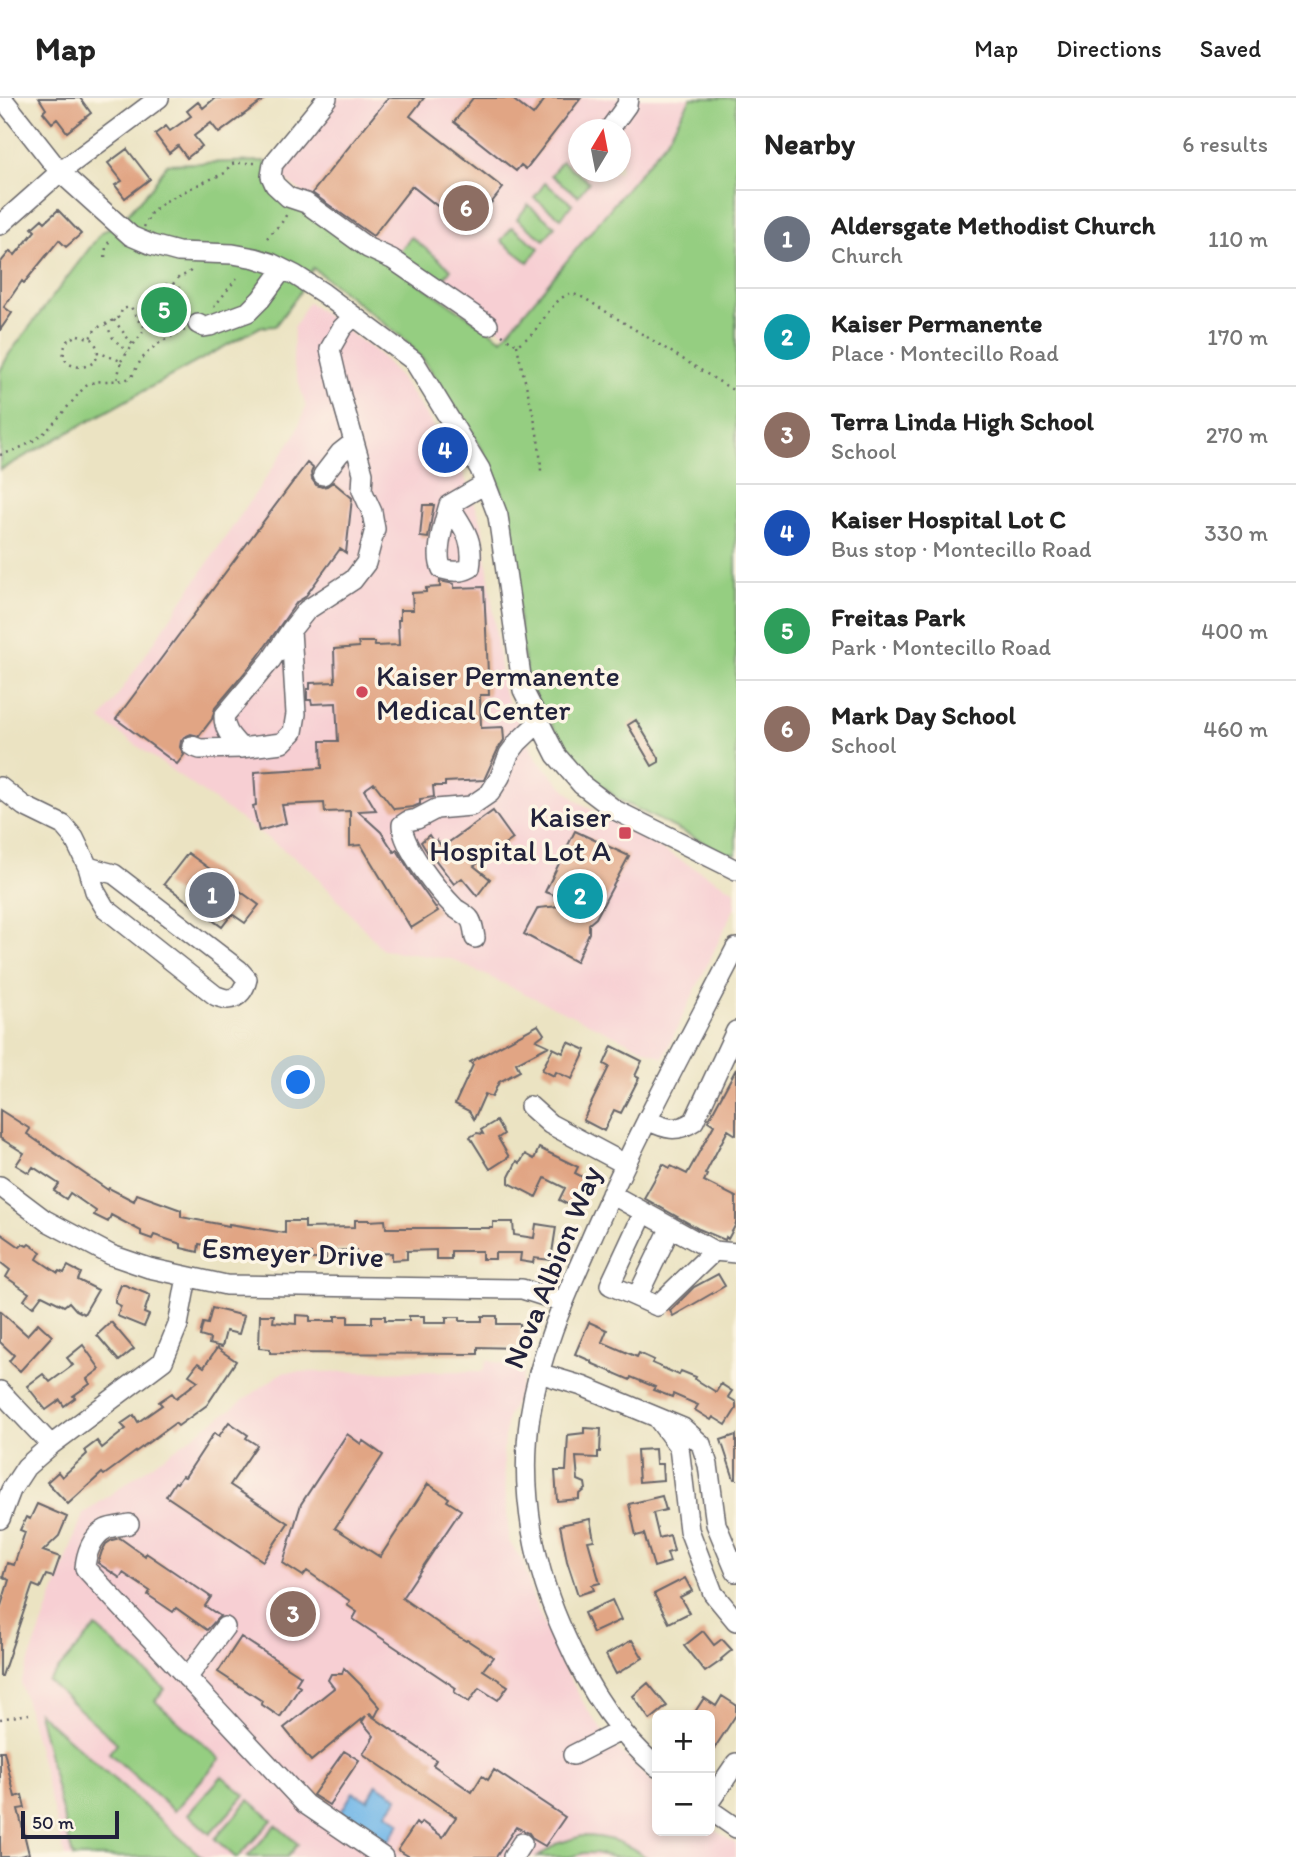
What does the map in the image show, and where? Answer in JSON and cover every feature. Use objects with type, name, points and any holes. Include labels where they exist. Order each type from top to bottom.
[{"type":"street","points":[[2,98],[60,172],[131,236],[178,252],[233,254],[255,258],[283,269],[323,293],[414,361],[480,469],[498,516],[523,690],[556,755],[582,785],[615,810],[736,870]]},
{"type":"street","points":[[0,225],[60,172],[159,98]]},
{"type":"street","points":[[327,98],[272,167],[271,176],[275,185],[291,198],[306,203],[368,248],[392,259],[488,325]]},
{"type":"street","points":[[617,119],[627,105],[628,98]]},
{"type":"street","points":[[192,325],[210,326],[248,312],[283,269]]},
{"type":"street","points":[[241,748],[224,726],[224,716],[271,660],[307,610],[353,580],[366,563],[375,528],[372,512],[362,490],[363,473],[330,349],[342,328],[354,316]]},
{"type":"street","points":[[323,475],[340,453],[354,442]]},
{"type":"street","points":[[449,505],[485,484]]},
{"type":"street","points":[[191,746],[241,748],[282,743],[293,732],[296,714],[291,630]]},
{"type":"street","points":[[475,938],[470,919],[450,902],[427,875],[402,834],[402,825],[436,809],[471,806],[490,793],[509,754],[539,722]]},
{"type":"street","points":[[0,787],[24,806],[62,825],[74,838],[88,867],[95,891],[105,908],[216,996],[228,999],[237,996],[245,988],[247,979],[239,970],[114,874],[88,867]]},
{"type":"street","name":"Nova Albion Way","points":[[652,1762],[622,1730],[589,1685],[551,1605],[534,1541],[528,1499],[527,1451],[530,1419],[539,1373],[563,1302],[625,1164],[736,947]]},
{"type":"street","points":[[647,1120],[665,1129],[686,1126],[694,1121],[736,1031]]},
{"type":"street","points":[[530,1106],[550,1124],[625,1164]]},
{"type":"street","name":"Esmeyer Drive","points":[[0,1186],[45,1220],[111,1255],[187,1277],[226,1285],[522,1289],[563,1302]]},
{"type":"street","points":[[611,1194],[714,1251],[736,1253]]},
{"type":"street","points":[[644,1212],[610,1285],[657,1306],[714,1251]]},
{"type":"street","points":[[637,1297],[671,1227]]},
{"type":"street","points":[[0,1518],[10,1490],[26,1467],[51,1445],[163,1361],[178,1325],[187,1277]]},
{"type":"street","points":[[539,1373],[582,1386],[683,1428],[701,1444],[708,1465],[716,1524],[736,1573]]},
{"type":"street","points":[[0,1391],[51,1445]]},
{"type":"street","points":[[657,1418],[679,1447],[689,1530],[698,1555],[713,1593],[736,1621]]},
{"type":"street","points":[[128,1524],[106,1529],[98,1535],[86,1553],[85,1568],[305,1804],[383,1857]]},
{"type":"street","points":[[187,1678],[225,1627]]},
{"type":"street","points":[[573,1755],[622,1730]]},
{"type":"street","points":[[715,1794],[736,1763]]},
{"type":"street","points":[[715,1813],[736,1828]]},
{"type":"path","points":[[137,239],[151,213],[164,202],[225,173],[230,165],[262,163],[272,167]]},
{"type":"path","points":[[267,238],[282,222],[291,198]]},
{"type":"path","points":[[105,257],[106,247]]},
{"type":"path","points":[[173,284],[180,276],[191,271],[192,253]]},
{"type":"path","points":[[0,455],[31,444],[45,434],[86,385],[98,381],[124,381],[132,377],[145,354],[160,341],[192,325],[229,290],[240,274]]},
{"type":"path","points":[[167,284],[179,287],[183,294],[179,305],[167,308],[160,304],[158,299],[160,288],[167,284]]},
{"type":"path","points":[[517,345],[530,336],[563,296],[571,293],[584,298],[736,392]]},
{"type":"path","points":[[158,299],[143,303],[152,320],[163,326],[192,325]]},
{"type":"path","points":[[90,337],[95,329],[120,317],[122,309],[131,307],[146,328]]},
{"type":"path","points":[[114,320],[133,345]]},
{"type":"path","points":[[117,381],[121,361],[152,320]]},
{"type":"path","points":[[106,324],[113,338],[127,352]]},
{"type":"path","points":[[488,325],[517,345],[531,399],[541,455],[541,475]]},
{"type":"path","points":[[71,337],[90,337],[95,343],[96,359],[82,368],[71,365],[65,356],[65,346],[71,337]]},
{"type":"path","points":[[97,352],[121,361]]},
{"type":"path","points":[[0,1719],[29,1714]]},
{"type":"shaded area","points":[[323,98],[691,98],[666,141],[506,334],[387,252],[369,244],[268,166]]},
{"type":"shaded area","points":[[308,302],[379,354],[406,385],[461,467],[482,523],[503,690],[539,762],[577,801],[735,891],[735,907],[663,1058],[451,959],[383,950],[309,868],[101,720],[295,435],[306,407],[293,363],[294,327]]},
{"type":"shaded area","points":[[487,1360],[524,1369],[518,1397],[507,1418],[503,1450],[509,1541],[523,1562],[533,1598],[562,1665],[587,1709],[610,1741],[652,1782],[652,1836],[715,1836],[715,1830],[736,1844],[736,1857],[65,1857],[21,1683],[83,1514],[283,1372],[483,1371]]},
{"type":"green space","points":[[691,98],[736,98],[736,854],[725,853],[619,800],[590,775],[565,748],[528,684],[521,641],[512,540],[503,495],[493,469],[426,363],[404,339],[313,268],[298,295],[275,326],[260,327],[0,470],[0,371],[9,354],[101,233],[123,219],[151,188],[167,164],[264,161],[304,211],[502,339],[666,141]]},
{"type":"green space","points":[[562,161],[568,166],[568,182],[589,182],[578,196],[551,175]]},
{"type":"green space","points":[[545,183],[572,204],[561,218],[534,198]]},
{"type":"green space","points":[[528,205],[555,226],[544,240],[517,219]]},
{"type":"green space","points":[[512,227],[539,248],[528,262],[501,241]]},
{"type":"green space","points":[[411,237],[451,269],[439,285],[399,253]]},
{"type":"green space","points":[[96,1627],[165,1689],[155,1701],[220,1759],[174,1811],[109,1753],[117,1743],[48,1681]]},
{"type":"green space","points":[[38,1712],[202,1857],[73,1857]]},
{"type":"green space","points":[[222,1776],[245,1795],[210,1834],[188,1814]]},
{"type":"green space","points":[[249,1800],[272,1820],[238,1857],[235,1857],[215,1839]]},
{"type":"green space","points":[[276,1825],[298,1844],[287,1857],[247,1857]]},
{"type":"green space","points":[[582,1836],[616,1841],[646,1857],[613,1857],[584,1853],[570,1857],[538,1857],[556,1844]]},
{"type":"water","points":[[377,1784],[398,1798],[387,1813],[400,1823],[387,1843],[341,1812],[353,1792],[368,1800]]},
{"type":"building","points":[[39,98],[80,98],[91,113],[67,132],[57,119],[52,123],[43,112],[46,109]]},
{"type":"building","points":[[215,98],[266,98],[219,133],[211,123],[194,136],[202,146],[187,158],[178,146],[169,153],[155,134],[166,126],[170,131],[191,116],[187,111],[198,102],[203,108]]},
{"type":"building","points":[[388,98],[424,98],[410,116],[503,188],[469,231],[412,186],[373,236],[312,193]]},
{"type":"building","points":[[473,98],[511,98],[533,115],[546,98],[581,98],[526,169],[521,165],[516,171],[454,122]]},
{"type":"building","points":[[127,149],[150,179],[125,198],[115,185],[122,181],[108,163]]},
{"type":"building","points":[[58,210],[81,234],[66,247],[59,240],[24,283],[22,281],[4,307],[12,313],[0,330],[0,263],[10,251],[15,255],[35,231],[32,228],[42,219],[45,222]]},
{"type":"building","points":[[307,463],[313,468],[312,479],[316,485],[322,487],[333,482],[352,498],[346,553],[340,549],[305,597],[297,602],[257,658],[215,708],[212,719],[199,736],[191,734],[184,737],[180,747],[184,755],[177,764],[116,719]]},
{"type":"building","points":[[423,505],[434,505],[428,538],[420,537]]},
{"type":"building","points":[[440,581],[454,584],[454,588],[484,587],[489,695],[480,695],[481,728],[503,727],[504,740],[484,780],[445,782],[445,786],[433,786],[434,797],[420,799],[420,804],[413,807],[394,809],[374,783],[364,790],[376,810],[358,811],[381,832],[394,852],[397,850],[438,911],[411,928],[361,845],[350,846],[350,811],[325,812],[324,803],[282,805],[286,823],[259,831],[253,806],[256,805],[254,772],[322,768],[321,741],[338,741],[336,703],[312,704],[311,700],[307,700],[310,683],[335,682],[334,649],[359,647],[358,642],[374,642],[375,646],[399,645],[400,610],[413,610],[412,593],[440,587]]},
{"type":"building","points":[[636,720],[659,758],[659,762],[652,766],[628,725]]},
{"type":"building","points":[[493,811],[513,839],[474,866],[490,879],[477,896],[462,878],[454,884],[434,858],[432,860],[421,842],[429,835],[434,843],[437,840],[442,847]]},
{"type":"building","points":[[575,831],[629,856],[596,918],[589,924],[589,933],[576,962],[524,934],[538,908],[582,904],[545,892]]},
{"type":"building","points":[[188,853],[259,905],[245,923],[232,914],[222,927],[164,884]]},
{"type":"building","points":[[538,1025],[544,1034],[536,1040],[549,1046],[516,1063],[520,1071],[499,1082],[492,1097],[485,1094],[474,1119],[469,1111],[455,1104],[473,1065],[470,1062]]},
{"type":"building","points":[[568,1042],[586,1050],[572,1079],[556,1072],[554,1076],[542,1070],[553,1048],[563,1053]]},
{"type":"building","points":[[612,1046],[642,1061],[635,1076],[639,1078],[621,1113],[614,1110],[604,1131],[583,1120],[609,1067],[604,1064]]},
{"type":"building","points":[[736,1069],[736,1135],[728,1130],[704,1181],[736,1197],[736,1224],[725,1240],[699,1229],[644,1198],[663,1164],[687,1174],[714,1125],[708,1121]]},
{"type":"building","points":[[0,1110],[30,1129],[27,1134],[108,1190],[109,1188],[134,1201],[137,1194],[181,1210],[181,1217],[285,1233],[285,1221],[305,1221],[305,1228],[355,1227],[355,1220],[385,1220],[386,1228],[493,1228],[493,1222],[513,1222],[514,1235],[534,1238],[536,1224],[556,1227],[551,1260],[534,1258],[533,1263],[520,1261],[521,1253],[495,1253],[495,1259],[482,1259],[482,1251],[451,1251],[451,1259],[436,1259],[436,1250],[407,1251],[407,1259],[392,1260],[392,1253],[369,1254],[369,1258],[356,1259],[356,1250],[326,1251],[326,1259],[311,1259],[311,1254],[288,1254],[288,1258],[274,1258],[274,1255],[240,1250],[239,1257],[225,1255],[226,1249],[199,1244],[198,1252],[181,1248],[181,1244],[154,1235],[152,1239],[141,1235],[141,1231],[111,1215],[108,1222],[94,1215],[96,1211],[70,1193],[66,1199],[54,1191],[59,1184],[33,1167],[29,1173],[16,1165],[24,1153],[0,1138]]},
{"type":"building","points":[[496,1121],[504,1134],[498,1138],[509,1157],[490,1169],[470,1137],[477,1133],[483,1134],[481,1130]]},
{"type":"building","points":[[539,1148],[578,1167],[575,1173],[590,1181],[577,1209],[559,1200],[565,1188],[545,1178],[536,1197],[509,1183],[517,1161],[520,1163],[525,1154],[534,1159]]},
{"type":"building","points":[[0,1233],[20,1247],[29,1244],[41,1252],[37,1259],[58,1273],[64,1273],[68,1266],[81,1273],[78,1280],[98,1290],[84,1314],[69,1302],[64,1306],[42,1295],[33,1307],[24,1300],[29,1293],[6,1277],[10,1270],[0,1262]]},
{"type":"building","points":[[718,1274],[725,1286],[673,1316],[670,1311],[694,1287]]},
{"type":"building","points":[[121,1285],[150,1295],[144,1313],[149,1315],[144,1327],[117,1316],[121,1306],[115,1303],[115,1299]]},
{"type":"building","points":[[212,1308],[244,1316],[239,1334],[226,1331],[222,1347],[209,1344],[210,1339],[200,1336],[203,1323],[208,1324]]},
{"type":"building","points":[[0,1311],[27,1335],[38,1323],[52,1336],[20,1371],[9,1361],[14,1355],[0,1342]]},
{"type":"building","points":[[260,1315],[274,1315],[273,1322],[296,1324],[296,1315],[310,1316],[310,1321],[335,1321],[335,1316],[348,1316],[348,1323],[372,1323],[372,1316],[385,1316],[385,1320],[409,1320],[409,1316],[424,1316],[424,1323],[446,1323],[446,1317],[460,1317],[460,1321],[482,1321],[482,1316],[497,1316],[497,1324],[520,1324],[520,1348],[478,1347],[478,1354],[270,1353],[270,1349],[259,1348]]},
{"type":"building","points":[[111,1322],[134,1349],[119,1361],[97,1335]]},
{"type":"building","points":[[589,1322],[607,1330],[602,1342],[637,1357],[639,1353],[654,1360],[652,1363],[679,1375],[681,1371],[696,1377],[695,1379],[716,1392],[721,1384],[732,1391],[728,1397],[736,1402],[736,1409],[726,1425],[695,1410],[698,1405],[673,1394],[672,1397],[653,1390],[655,1387],[631,1377],[630,1380],[575,1354]]},
{"type":"building","points":[[83,1345],[100,1369],[87,1379],[90,1384],[73,1396],[75,1398],[64,1406],[60,1400],[46,1410],[27,1386],[43,1374],[50,1382],[73,1365],[67,1358]]},
{"type":"building","points":[[217,1348],[236,1361],[207,1405],[178,1426],[175,1423],[104,1475],[102,1473],[68,1504],[47,1482],[58,1472],[62,1477],[87,1454],[85,1450],[97,1441],[102,1448],[126,1429],[121,1424],[134,1415],[138,1422],[162,1405],[159,1402],[172,1393],[176,1398],[198,1381],[189,1375],[198,1363],[204,1367]]},
{"type":"building","points":[[229,1422],[257,1445],[230,1485],[288,1523],[263,1561],[166,1496],[175,1482],[182,1476],[185,1477],[214,1433],[219,1436]]},
{"type":"building","points":[[584,1428],[601,1429],[598,1458],[576,1457],[578,1480],[585,1483],[586,1489],[579,1495],[579,1499],[557,1501],[555,1471],[566,1471],[568,1435],[584,1433]]},
{"type":"building","points":[[347,1434],[383,1455],[335,1528],[380,1557],[428,1484],[461,1510],[402,1598],[493,1657],[483,1670],[508,1686],[498,1700],[479,1688],[469,1702],[454,1692],[456,1688],[353,1619],[357,1612],[347,1605],[350,1601],[307,1571],[303,1576],[283,1563],[301,1504]]},
{"type":"building","points":[[736,1435],[736,1479],[734,1479],[721,1440]]},
{"type":"building","points":[[655,1449],[656,1464],[662,1464],[663,1480],[639,1482],[637,1450]]},
{"type":"building","points":[[662,1496],[666,1510],[653,1513],[659,1538],[670,1535],[674,1551],[667,1553],[670,1562],[654,1567],[644,1534],[636,1536],[629,1504]]},
{"type":"building","points":[[37,1504],[67,1517],[59,1536],[43,1551],[60,1557],[53,1577],[46,1575],[40,1588],[33,1585],[0,1676],[0,1609],[9,1580],[3,1577],[7,1563],[14,1565],[25,1532],[20,1530],[26,1517],[30,1519]]},
{"type":"building","points":[[590,1519],[594,1540],[588,1541],[600,1583],[592,1585],[594,1590],[578,1595],[567,1561],[560,1525]]},
{"type":"building","points":[[120,1538],[211,1597],[205,1606],[220,1616],[207,1630],[176,1608],[173,1612],[148,1595],[150,1591],[123,1573],[120,1578],[98,1563],[106,1544]]},
{"type":"building","points":[[685,1578],[692,1591],[680,1597],[689,1613],[669,1623],[654,1594]]},
{"type":"building","points":[[612,1600],[621,1620],[593,1633],[584,1613]]},
{"type":"building","points":[[703,1631],[714,1645],[722,1639],[732,1650],[705,1672],[684,1646]]},
{"type":"building","points":[[241,1637],[301,1676],[296,1684],[300,1687],[280,1717],[261,1704],[262,1701],[218,1672]]},
{"type":"building","points":[[632,1640],[643,1658],[616,1674],[606,1655]]},
{"type":"building","points":[[344,1668],[380,1707],[375,1717],[369,1714],[436,1760],[433,1765],[472,1792],[482,1776],[488,1780],[494,1770],[565,1817],[545,1846],[533,1839],[529,1833],[516,1827],[496,1857],[410,1857],[398,1850],[416,1823],[419,1826],[422,1822],[443,1837],[456,1817],[363,1754],[374,1736],[362,1722],[366,1716],[311,1761],[284,1728],[334,1688],[328,1680],[331,1674],[342,1674]]},
{"type":"building","points":[[648,1683],[667,1706],[662,1710],[652,1710],[650,1720],[633,1696]]},
{"type":"building","points":[[722,1696],[736,1705],[736,1715],[715,1747],[715,1710],[696,1710],[704,1698],[716,1706]]},
{"type":"building","points":[[0,1751],[4,1751],[15,1797],[22,1795],[25,1808],[18,1809],[29,1854],[15,1857],[0,1857]]},
{"type":"building","points":[[344,1751],[359,1760],[329,1805],[313,1795]]},
{"type":"place","name":"Mark Day School","points":[[466,208]]},
{"type":"place","name":"Freitas Park","points":[[164,310]]},
{"type":"place","name":"Kaiser Hospital Lot C","points":[[445,450]]},
{"type":"place","name":"Kaiser Permanente Medical Center","points":[[362,692]]},
{"type":"place","name":"Kaiser Hospital Lot A","points":[[625,833]]},
{"type":"place","name":"Aldersgate Methodist Church","points":[[212,895]]},
{"type":"place","name":"Kaiser Permanente","points":[[580,896]]},
{"type":"place","name":"Terra Linda High School","points":[[293,1614]]}]
